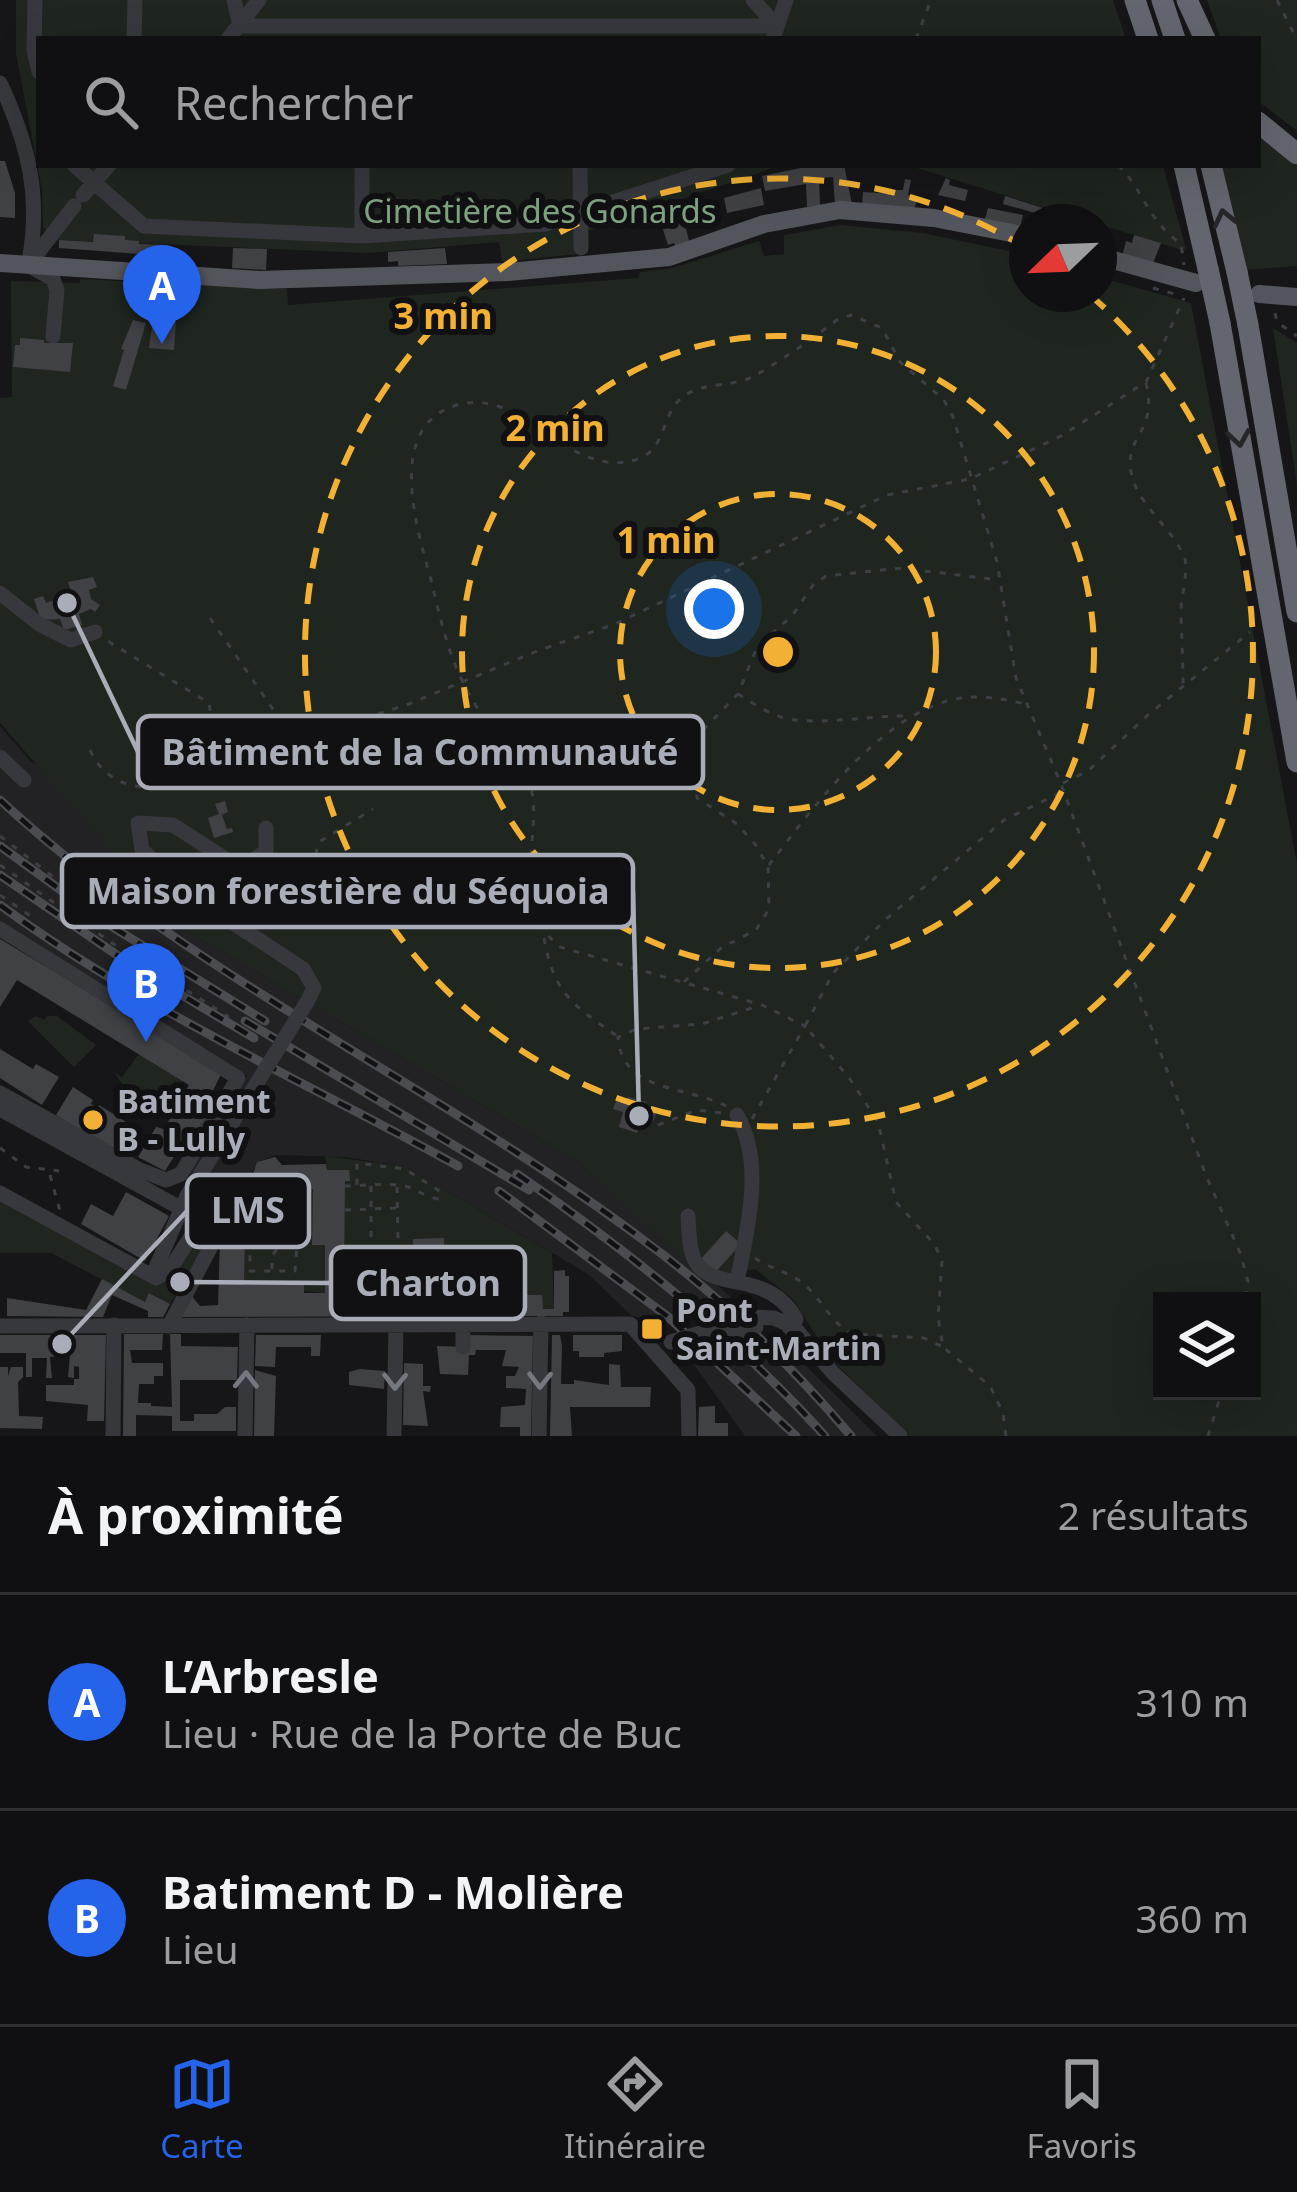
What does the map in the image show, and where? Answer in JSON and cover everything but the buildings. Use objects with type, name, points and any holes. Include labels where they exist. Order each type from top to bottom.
[{"type":"highway","points":[[1135,0],[1147,36]]},
{"type":"highway","points":[[1162,0],[1174,36]]},
{"type":"highway","points":[[1187,0],[1204,36]]},
{"type":"highway","points":[[1261,124],[1297,154]]},
{"type":"highway","points":[[1184,168],[1193,280],[1220,323],[1297,762]]},
{"type":"highway","points":[[1212,168],[1248,325],[1297,612]]},
{"type":"main road","points":[[0,263],[260,280],[508,272],[653,260],[764,224],[840,210],[934,218],[1009,233]]},
{"type":"main road","points":[[1117,261],[1193,280]]},
{"type":"main road","points":[[1266,300],[1297,296]]},
{"type":"street","points":[[35,0],[36,59]]},
{"type":"street","points":[[134,36],[135,0]]},
{"type":"street","points":[[234,0],[234,33]]},
{"type":"street","points":[[234,33],[259,0]]},
{"type":"street","points":[[753,0],[775,33]]},
{"type":"street","points":[[775,33],[786,0]]},
{"type":"street","points":[[234,33],[775,33]]},
{"type":"street","points":[[0,83],[14,113],[36,194],[36,227],[28,266]]},
{"type":"street","points":[[75,168],[83,194],[144,226],[362,236],[545,224],[719,168]]},
{"type":"street","points":[[28,266],[106,168]]},
{"type":"street","points":[[362,168],[362,236]]},
{"type":"street","points":[[580,168],[580,248]]},
{"type":"street","points":[[28,266],[53,279],[57,290],[53,336]]},
{"type":"street","points":[[0,593],[40,624],[71,640],[94,632]]},
{"type":"street","points":[[0,757],[24,780]]},
{"type":"street","points":[[156,1278],[154,1271],[186,1203],[314,988],[303,969],[188,893],[142,850],[138,823],[173,826],[241,868],[266,851],[266,828]]},
{"type":"street","points":[[0,929],[238,1078],[190,1162],[181,1174],[166,1180],[0,1093]]},
{"type":"street","points":[[0,1109],[186,1203]]},
{"type":"street","points":[[737,1115],[747,1134],[752,1176],[737,1282]]},
{"type":"street","points":[[0,1193],[156,1278]]},
{"type":"street","points":[[156,1278],[169,1271],[213,1202],[223,1204],[227,1216],[169,1326]]},
{"type":"street","points":[[688,1216],[689,1250],[698,1267],[712,1278],[764,1288],[787,1304],[796,1319],[796,1334]]},
{"type":"street","points":[[666,1348],[774,1318],[900,1436]]},
{"type":"street","points":[[539,1436],[541,1323]]},
{"type":"street","points":[[463,1324],[463,1347]]},
{"type":"street","points":[[0,1326],[630,1324],[666,1348],[690,1397],[689,1436]]},
{"type":"street","points":[[113,1436],[114,1325]]},
{"type":"street","points":[[245,1436],[247,1325]]},
{"type":"street","points":[[394,1436],[396,1325]]},
{"type":"path","points":[[917,36],[931,0]]},
{"type":"path","points":[[1277,0],[1297,40]]},
{"type":"path","points":[[1121,168],[1158,227],[1181,244],[1193,280],[1146,382],[1148,422],[1130,452],[1131,477],[1185,559],[1180,614],[1183,687]]},
{"type":"path","points":[[1266,300],[1277,322],[1297,336]]},
{"type":"path","points":[[618,1036],[577,1008],[550,974],[530,884],[531,796],[526,773],[500,742],[462,681],[448,647],[416,524],[411,474],[416,444],[427,424],[461,404],[487,403],[508,410],[578,454],[608,461],[637,460],[657,447],[679,399],[695,388],[754,376],[851,315],[881,328],[900,362],[944,400],[953,417],[1000,580],[1008,650],[1025,704],[1061,784],[1205,1173],[1241,1255],[1246,1292]]},
{"type":"path","points":[[210,618],[279,718],[307,730],[370,716],[615,624],[887,495],[970,478],[1061,436],[1146,382]]},
{"type":"path","points":[[684,982],[721,948],[756,930],[769,909],[768,866],[737,824],[697,798],[693,740],[737,694],[757,647],[792,616],[813,584],[826,576],[901,568],[1000,580]]},
{"type":"path","points":[[90,750],[98,767],[124,785],[164,787],[196,778],[215,741],[208,704],[94,632]]},
{"type":"path","points":[[1061,784],[1088,771],[1250,632]]},
{"type":"path","points":[[737,694],[782,717],[799,720],[910,716],[965,697],[1025,704]]},
{"type":"path","points":[[768,866],[880,738],[910,716]]},
{"type":"path","points":[[757,1114],[833,973],[886,919],[1004,820],[1062,792]]},
{"type":"path","points":[[241,868],[286,893],[295,893],[319,842],[373,809]]},
{"type":"path","points":[[0,836],[68,888]]},
{"type":"path","points":[[0,865],[229,1017]]},
{"type":"path","points":[[0,895],[32,916]]},
{"type":"path","points":[[543,933],[560,946],[762,1005],[805,1026],[865,1099],[878,1122],[896,1202],[935,1245],[942,1261],[938,1318],[943,1346]]},
{"type":"path","points":[[618,1036],[636,1029],[702,1024],[762,1005]]},
{"type":"path","points":[[618,1036],[619,1053],[637,1074],[662,1088],[722,1102],[737,1115]]},
{"type":"path","points":[[658,1125],[697,1110],[737,1115]]},
{"type":"path","points":[[0,1148],[26,1167],[59,1171]]},
{"type":"path","points":[[345,1186],[357,1186],[371,1186],[397,1185],[438,1199],[441,1192],[405,1169],[357,1163],[357,1186]]},
{"type":"path","points":[[50,1172],[60,1225]]},
{"type":"path","points":[[371,1186],[371,1288],[399,1290],[397,1185]]},
{"type":"path","points":[[344,1210],[397,1208]]},
{"type":"path","points":[[256,1217],[272,1217],[299,1218],[296,1271],[250,1271],[247,1245],[256,1217]]},
{"type":"path","points":[[272,1217],[276,1246],[272,1271]]},
{"type":"path","points":[[247,1245],[299,1246]]},
{"type":"path","points":[[265,1246],[272,1256]]},
{"type":"path","points":[[743,1248],[760,1263],[778,1267],[806,1286],[842,1329],[852,1334],[924,1338],[943,1346],[990,1386],[1003,1413],[1006,1436]]},
{"type":"path","points":[[371,1261],[398,1260]]},
{"type":"path","points":[[1208,1436],[1219,1400]]},
{"type":"shaded area","points":[[0,726],[177,925],[574,1159],[743,1308],[716,1314],[697,1298],[672,1323],[632,1316],[588,1274],[405,1166],[343,1157],[276,1155],[257,1162],[248,1181],[189,1174],[247,1076],[0,924]]},
{"type":"shaded area","points":[[744,1341],[783,1343],[877,1436],[745,1436],[692,1362]]},
{"type":"green space","name":"Cimetière des Gonards","points":[[16,0],[1113,0],[1125,36],[36,36],[36,159],[16,53]]},
{"type":"green space","points":[[1207,0],[1297,0],[1297,131],[1261,103],[1261,36],[1220,36]]},
{"type":"green space","points":[[1261,136],[1297,166],[1297,266],[1244,270],[1222,168],[1261,168]]},
{"type":"green space","name":"Cimetière des Gonards","points":[[38,168],[773,168],[588,231],[588,253],[502,262],[499,242],[368,253],[59,240],[43,228]]},
{"type":"green space","points":[[917,168],[1164,168],[1186,249],[1117,230],[1117,204],[1033,204]]},
{"type":"green space","points":[[841,225],[923,233],[1009,251],[1009,312],[1117,312],[1117,282],[1191,303],[1297,864],[1297,1436],[909,1436],[830,1358],[793,1299],[755,1269],[709,1281],[574,1159],[177,925],[0,723],[0,398],[12,397],[11,281],[79,283],[81,279],[287,289],[288,305],[638,278],[640,272],[672,268],[759,241],[764,256],[784,254],[784,235]]},
{"type":"green space","points":[[1273,328],[1297,343],[1297,485]]},
{"type":"green space","points":[[36,1016],[44,1020],[57,1016],[96,1045],[74,1067],[28,1021]]},
{"type":"green space","points":[[139,1054],[183,1081],[145,1117],[114,1072],[122,1077]]},
{"type":"green space","points":[[325,1156],[405,1166],[552,1253],[554,1309],[543,1309],[541,1295],[486,1295],[485,1307],[477,1308],[477,1316],[469,1316],[469,1299],[444,1298],[443,1238],[409,1293],[344,1293],[349,1171],[327,1170]]},
{"type":"green space","points":[[265,1182],[314,1189],[312,1244],[325,1245],[325,1293],[239,1285],[240,1236]]},
{"type":"green space","points":[[0,1198],[157,1283],[200,1231],[207,1242],[185,1280],[178,1277],[175,1283],[181,1287],[170,1304],[150,1293],[145,1302],[51,1253],[0,1253]]},
{"type":"railway","points":[[0,800],[154,923],[566,1185],[646,1242],[754,1333],[851,1436]]},
{"type":"railway","points":[[0,846],[106,923],[265,1021]]},
{"type":"railway","points":[[0,875],[136,968],[254,1038]]},
{"type":"railway","points":[[0,905],[167,1011],[458,1166]]},
{"type":"railway","points":[[245,1021],[529,1190]]},
{"type":"railway","points":[[517,1174],[678,1296],[754,1363],[825,1436]]},
{"type":"railway","points":[[499,1191],[667,1316],[796,1436]]},
{"type":"place","name":"L’Arbresle","points":[[162,344]]},
{"type":"place","name":"Bâtiment de la Communauté","points":[[67,603]]},
{"type":"place","name":"Batiment D - Molière","points":[[146,1042]]},
{"type":"place","name":"Maison forestière du Séquoia","points":[[639,1116]]},
{"type":"place","name":"Batiment B - Lully","points":[[93,1120]]},
{"type":"place","name":"Charton","points":[[180,1282]]},
{"type":"place","name":"Pont Saint-Martin","points":[[652,1329]]},
{"type":"place","name":"LMS","points":[[62,1344]]}]
